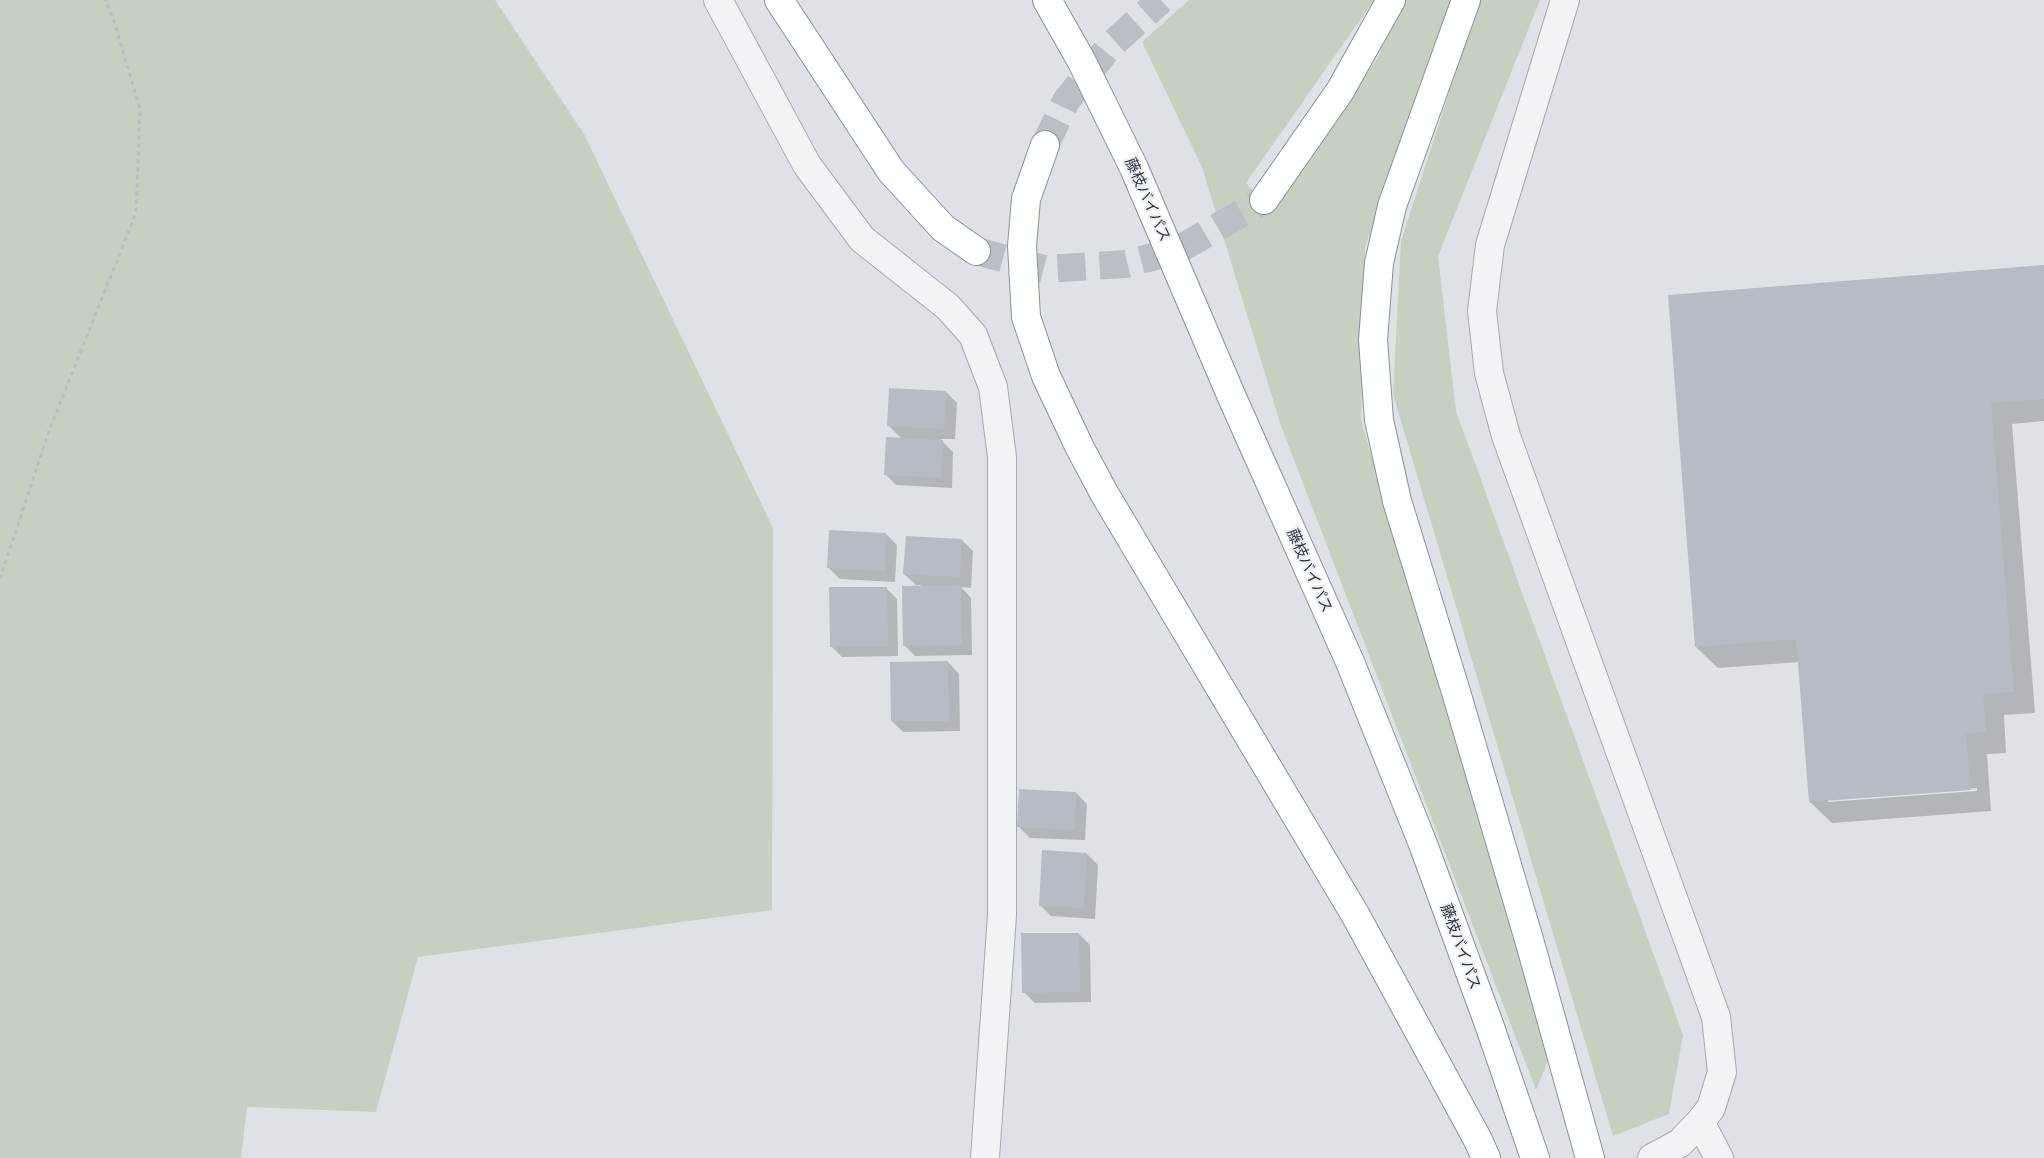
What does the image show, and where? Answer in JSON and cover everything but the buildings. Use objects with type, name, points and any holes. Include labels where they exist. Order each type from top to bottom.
[{"type":"highway","points":[[779,0],[891,171],[943,228],[976,251]]},
{"type":"highway","name":"藤枝バイパス","points":[[1047,0],[1081,60],[1134,168],[1230,396],[1350,662],[1423,844],[1490,1027],[1535,1158]]},
{"type":"highway","points":[[1264,200],[1340,91],[1391,0]]},
{"type":"highway","points":[[1466,0],[1392,206],[1379,263],[1373,340],[1379,420],[1397,501],[1456,692],[1590,1158]]},
{"type":"highway","points":[[1045,145],[1026,199],[1022,246],[1026,317],[1046,376],[1080,448],[1104,493],[1356,916],[1486,1158]]},
{"type":"street","points":[[718,0],[807,165],[862,239],[948,307],[974,335],[993,387],[1002,457],[1002,915],[986,1158]]},
{"type":"street","points":[[1565,0],[1490,245],[1482,311],[1489,373],[1506,436],[1716,1017],[1722,1072],[1711,1108],[1680,1143],[1652,1158]]},
{"type":"street","points":[[1700,1122],[1719,1158]]},
{"type":"path","points":[[0,579],[49,431],[136,214],[140,109],[115,24],[105,0]]},
{"type":"green space","points":[[0,0],[495,0],[584,134],[773,528],[772,910],[418,957],[376,1112],[247,1107],[241,1158],[0,1158]]},
{"type":"green space","points":[[1189,0],[1374,0],[1246,183],[1272,211],[1377,59],[1403,0],[1454,0],[1365,247],[1361,420],[1549,1058],[1536,1090],[1281,426],[1202,167],[1142,42]]},
{"type":"green space","points":[[1479,0],[1540,0],[1438,256],[1456,411],[1683,1035],[1669,1114],[1613,1136],[1393,394],[1401,241]]},
{"type":"tunnel","points":[[1045,145],[1066,101],[1109,47],[1161,0]]},
{"type":"tunnel","points":[[976,251],[1044,269],[1126,264],[1178,250],[1264,200]]}]
